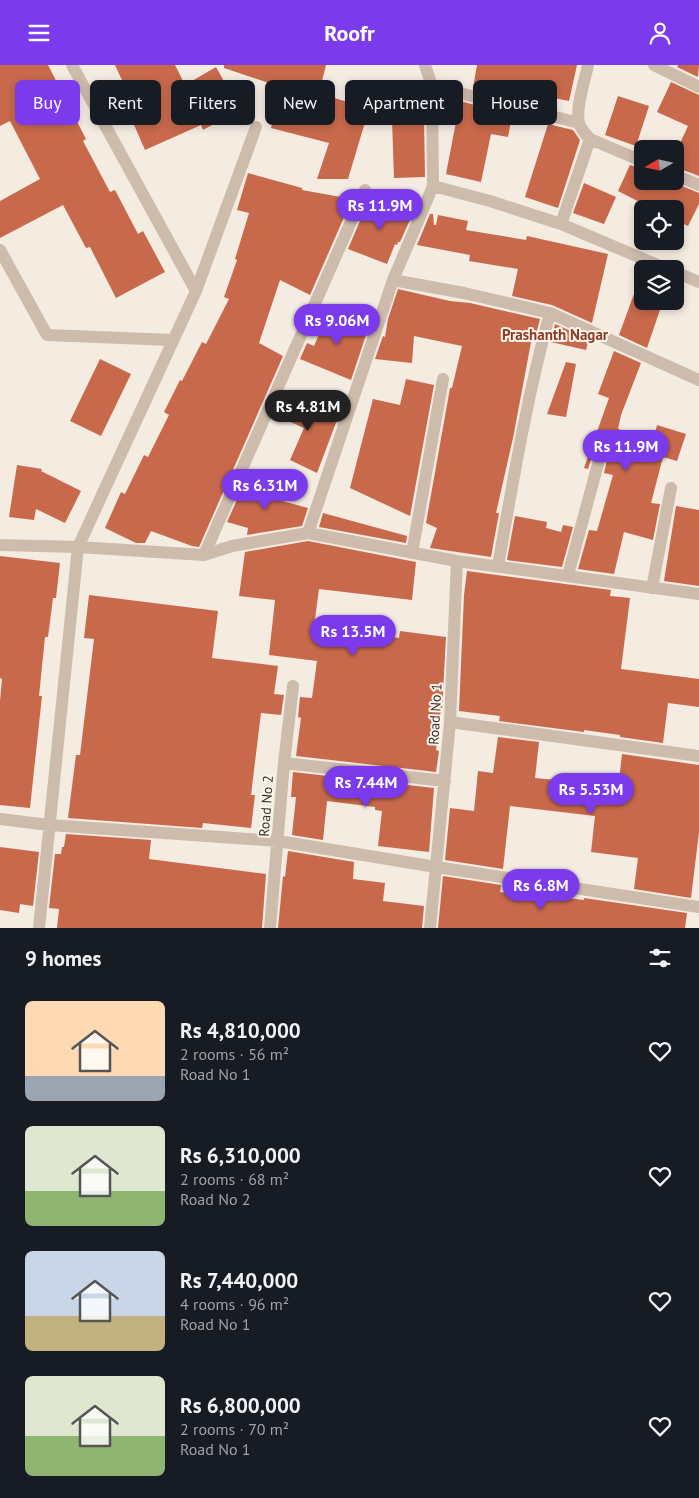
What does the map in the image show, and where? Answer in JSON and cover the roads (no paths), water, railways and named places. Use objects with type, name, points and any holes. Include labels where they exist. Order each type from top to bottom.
[{"type":"street","points":[[72,65],[196,291]]},
{"type":"street","points":[[424,65],[430,80]]},
{"type":"street","points":[[588,65],[578,113],[579,123],[584,133],[590,139],[634,158]]},
{"type":"street","points":[[654,65],[699,87]]},
{"type":"street","points":[[463,94],[579,123]]},
{"type":"street","points":[[308,533],[393,280],[433,186],[432,125]]},
{"type":"street","points":[[39,928],[78,547],[196,291],[256,127]]},
{"type":"street","points":[[561,224],[590,139]]},
{"type":"street","points":[[684,179],[699,185]]},
{"type":"street","points":[[433,186],[490,201],[561,224],[646,260]]},
{"type":"street","points":[[204,555],[365,190]]},
{"type":"street","points":[[0,250],[47,335],[172,340]]},
{"type":"street","points":[[684,276],[699,282]]},
{"type":"street","points":[[393,280],[464,293],[550,313],[699,380]]},
{"type":"street","points":[[498,566],[527,407],[538,355],[550,313]]},
{"type":"street","points":[[412,553],[444,379]]},
{"type":"street","points":[[568,575],[602,449]]},
{"type":"street","points":[[652,588],[671,488]]},
{"type":"street","points":[[0,545],[78,547],[204,555],[232,546],[308,533],[457,561],[699,594]]},
{"type":"street","name":"Road No 1","points":[[430,928],[450,722],[457,561]]},
{"type":"street","name":"Road No 2","points":[[270,928],[284,763],[293,686]]},
{"type":"street","points":[[450,722],[699,756]]},
{"type":"street","points":[[284,763],[445,781]]},
{"type":"street","points":[[0,819],[49,825],[278,841],[699,907]]},
{"type":"district","name":"Prashanth Nagar","points":[[555,334]]}]
